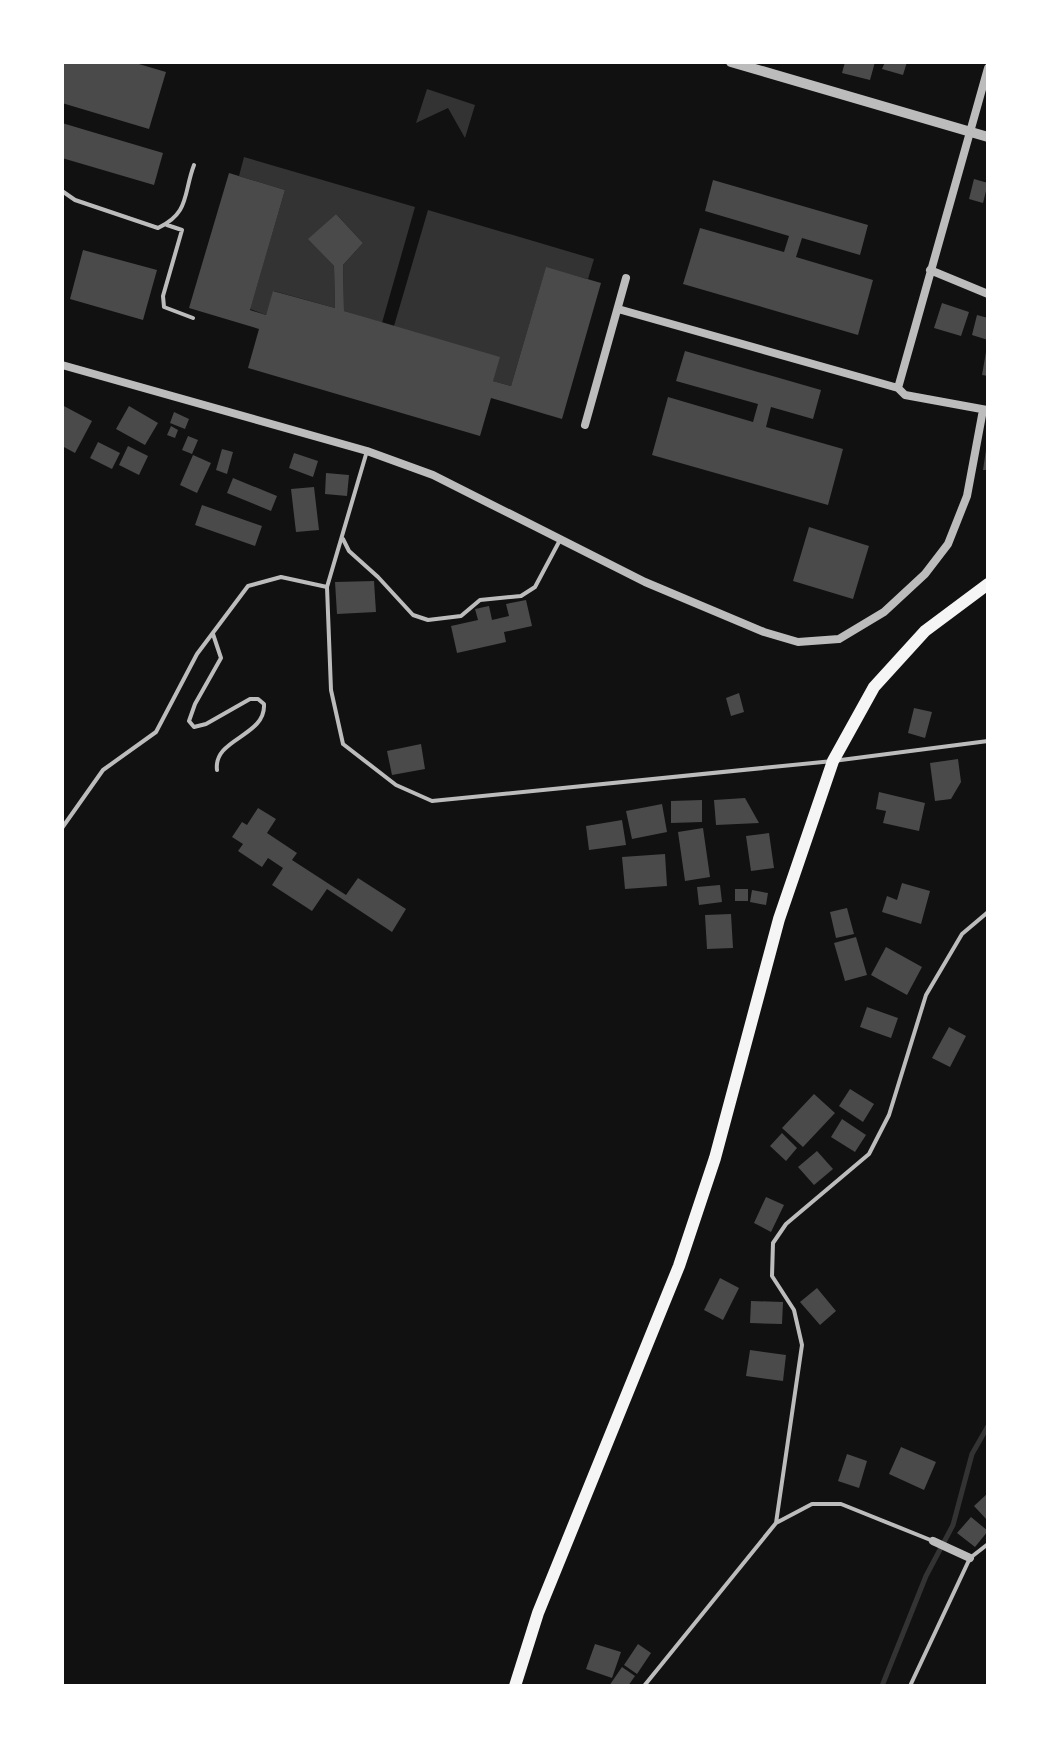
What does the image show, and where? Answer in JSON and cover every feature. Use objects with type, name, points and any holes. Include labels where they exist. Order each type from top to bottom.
[{"type":"main road","points":[[515,1686],[538,1613],[679,1266],[715,1158],[779,919],[833,761],[874,687],[925,631],[988,584]]},
{"type":"street","points":[[731,62],[988,137]]},
{"type":"street","points":[[898,388],[988,68]]},
{"type":"street","points":[[930,270],[988,294]]},
{"type":"street","points":[[585,425],[626,278]]},
{"type":"street","points":[[62,365],[367,451],[433,475],[645,582],[764,632],[798,642],[839,639],[884,612],[925,574],[948,544],[967,496],[986,410],[905,395],[898,388],[618,309]]},
{"type":"street","points":[[933,1541],[970,1558]]},
{"type":"lane","points":[[62,191],[75,200],[158,228],[184,206],[194,165]]},
{"type":"lane","points":[[165,224],[182,230],[163,296],[164,307],[193,318]]},
{"type":"lane","points":[[367,451],[327,587],[331,690],[343,744],[396,785],[432,801],[833,761],[988,741]]},
{"type":"lane","points":[[342,537],[349,551],[413,615],[428,620],[461,616],[480,600],[521,596],[535,587],[560,540]]},
{"type":"lane","points":[[62,828],[103,770],[156,732],[197,654],[248,586],[281,577],[327,587]]},
{"type":"lane","points":[[213,634],[221,658],[189,721],[194,727],[206,724],[250,699],[258,699],[264,704],[265,713],[253,730],[221,754],[216,764],[217,770]]},
{"type":"lane","points":[[776,1523],[802,1345],[794,1310],[772,1276],[773,1243],[786,1224],[869,1154],[889,1115],[926,995],[962,934],[988,912]]},
{"type":"lane","points":[[644,1686],[776,1523],[812,1504],[841,1504],[933,1541]]},
{"type":"lane","points":[[910,1686],[970,1558],[988,1544]]},
{"type":"shaded area","points":[[427,89],[475,105],[465,138],[448,108],[416,123]]},
{"type":"shaded area","points":[[244,157],[415,207],[382,323],[344,311],[343,265],[363,243],[336,214],[309,239],[334,266],[335,308],[274,291],[266,315],[250,309],[285,190],[239,176]]},
{"type":"shaded area","points":[[428,210],[594,259],[588,279],[546,268],[511,386],[493,381],[394,326]]},
{"type":"building","points":[[62,62],[132,62],[166,72],[149,129],[62,103]]},
{"type":"building","points":[[845,62],[875,62],[870,80],[842,73]]},
{"type":"building","points":[[885,62],[907,62],[903,75],[882,69]]},
{"type":"building","points":[[62,123],[163,153],[154,185],[62,158]]},
{"type":"building","points":[[229,173],[285,190],[250,310],[266,315],[273,291],[335,308],[334,266],[308,239],[336,214],[363,243],[343,265],[344,311],[500,357],[493,381],[511,386],[546,267],[601,283],[562,419],[491,398],[480,436],[248,368],[259,329],[189,308]]},
{"type":"building","points":[[974,179],[988,183],[983,203],[969,199]]},
{"type":"building","points":[[713,180],[868,225],[860,255],[802,238],[796,257],[873,280],[858,335],[683,284],[700,228],[784,252],[789,236],[705,211]]},
{"type":"building","points":[[83,250],[157,270],[143,320],[70,299]]},
{"type":"building","points":[[942,303],[969,312],[961,336],[934,328]]},
{"type":"building","points":[[977,315],[988,318],[988,340],[972,335]]},
{"type":"building","points":[[685,351],[821,390],[813,419],[771,407],[766,427],[843,449],[828,505],[652,455],[668,397],[753,422],[758,404],[676,381]]},
{"type":"building","points":[[988,352],[988,376],[982,375]]},
{"type":"building","points":[[62,405],[92,421],[75,453],[62,446]]},
{"type":"building","points":[[129,406],[158,423],[145,445],[116,429]]},
{"type":"building","points":[[174,412],[189,419],[185,429],[170,423]]},
{"type":"building","points":[[171,426],[178,430],[175,438],[167,435]]},
{"type":"building","points":[[188,436],[198,440],[192,454],[182,450]]},
{"type":"building","points":[[98,442],[120,453],[112,469],[90,458]]},
{"type":"building","points":[[128,446],[148,456],[139,475],[119,465]]},
{"type":"building","points":[[222,449],[233,452],[227,474],[216,470]]},
{"type":"building","points":[[986,450],[988,470],[983,470]]},
{"type":"building","points":[[294,453],[318,461],[313,477],[289,468]]},
{"type":"building","points":[[193,455],[211,463],[197,493],[180,485]]},
{"type":"building","points":[[326,473],[349,475],[347,496],[325,494]]},
{"type":"building","points":[[233,478],[277,496],[271,511],[227,493]]},
{"type":"building","points":[[314,487],[319,530],[296,532],[291,489]]},
{"type":"building","points":[[202,505],[262,526],[255,546],[195,525]]},
{"type":"building","points":[[809,527],[869,546],[853,599],[793,581]]},
{"type":"building","points":[[374,581],[376,612],[337,614],[335,582]]},
{"type":"building","points":[[526,600],[532,626],[504,632],[506,642],[457,653],[451,626],[478,620],[475,609],[489,606],[492,620],[509,616],[506,604]]},
{"type":"building","points":[[739,693],[744,712],[731,716],[726,698]]},
{"type":"building","points":[[914,708],[932,712],[925,738],[908,733]]},
{"type":"building","points":[[421,744],[425,769],[392,775],[387,751]]},
{"type":"building","points":[[958,759],[961,782],[951,799],[935,801],[930,763]]},
{"type":"building","points":[[879,792],[925,803],[919,831],[883,823],[886,811],[876,809]]},
{"type":"building","points":[[745,798],[759,823],[716,825],[714,800]]},
{"type":"building","points":[[702,800],[702,822],[671,823],[671,801]]},
{"type":"building","points":[[662,804],[667,832],[632,839],[626,811]]},
{"type":"building","points":[[258,808],[276,819],[267,833],[297,853],[292,860],[346,895],[358,878],[406,909],[392,932],[327,889],[312,911],[272,885],[283,868],[268,858],[262,867],[238,851],[243,844],[232,837],[242,822],[247,825]]},
{"type":"building","points":[[622,820],[626,845],[589,850],[586,826]]},
{"type":"building","points":[[703,828],[710,877],[685,881],[678,832]]},
{"type":"building","points":[[769,833],[774,868],[751,871],[746,836]]},
{"type":"building","points":[[665,854],[667,886],[625,889],[622,857]]},
{"type":"building","points":[[902,883],[930,891],[921,924],[882,912],[887,896],[897,900]]},
{"type":"building","points":[[720,885],[722,902],[699,905],[697,887]]},
{"type":"building","points":[[735,889],[748,889],[748,901],[735,901]]},
{"type":"building","points":[[752,890],[768,893],[766,905],[750,902]]},
{"type":"building","points":[[847,908],[854,934],[836,938],[830,912]]},
{"type":"building","points":[[731,914],[733,948],[707,949],[705,915]]},
{"type":"building","points":[[856,937],[867,975],[845,981],[834,943]]},
{"type":"building","points":[[886,947],[922,967],[907,995],[871,975]]},
{"type":"building","points":[[867,1007],[898,1018],[891,1038],[860,1027]]},
{"type":"building","points":[[949,1027],[966,1036],[950,1067],[932,1058]]},
{"type":"building","points":[[850,1089],[874,1104],[863,1122],[839,1106]]},
{"type":"building","points":[[814,1094],[835,1113],[803,1147],[782,1128]]},
{"type":"building","points":[[842,1119],[866,1135],[855,1152],[831,1137]]},
{"type":"building","points":[[782,1133],[797,1148],[786,1161],[770,1146]]},
{"type":"building","points":[[817,1151],[833,1169],[814,1185],[798,1167]]},
{"type":"building","points":[[766,1197],[784,1205],[771,1232],[754,1223]]},
{"type":"building","points":[[720,1278],[739,1288],[723,1320],[704,1310]]},
{"type":"building","points":[[817,1288],[836,1311],[820,1325],[800,1302]]},
{"type":"building","points":[[751,1301],[783,1302],[782,1324],[750,1323]]},
{"type":"building","points":[[750,1350],[786,1355],[783,1381],[746,1376]]},
{"type":"building","points":[[901,1447],[936,1462],[924,1490],[889,1474]]},
{"type":"building","points":[[847,1454],[867,1461],[859,1488],[838,1481]]},
{"type":"building","points":[[988,1493],[988,1521],[974,1506]]},
{"type":"building","points":[[971,1517],[988,1531],[975,1547],[957,1533]]},
{"type":"building","points":[[595,1644],[621,1652],[612,1678],[586,1669]]},
{"type":"building","points":[[638,1644],[651,1653],[637,1674],[624,1665]]},
{"type":"building","points":[[622,1667],[635,1676],[628,1686],[609,1686]]},
{"type":"waterway","points":[[882,1686],[926,1576],[953,1525],[972,1454],[988,1426]]}]
